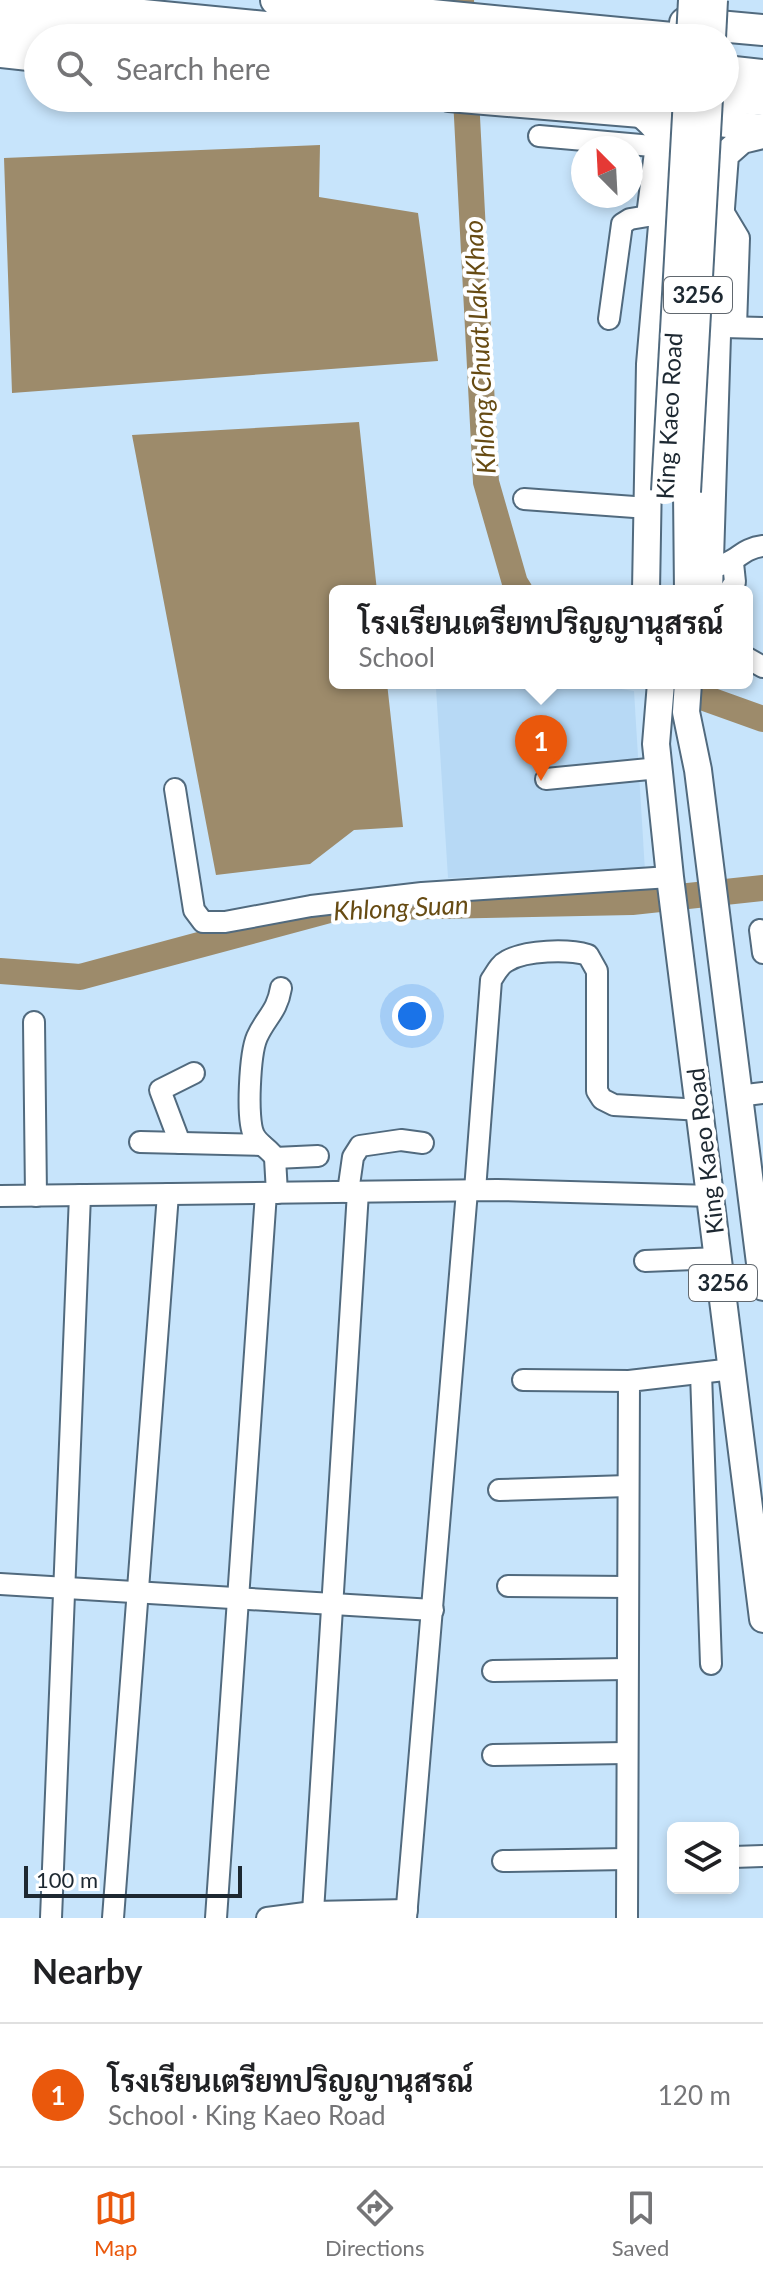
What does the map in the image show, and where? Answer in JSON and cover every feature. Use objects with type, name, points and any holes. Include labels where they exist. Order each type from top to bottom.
[{"type":"highway","points":[[276,0],[526,24]]},
{"type":"highway","points":[[419,0],[700,24]]},
{"type":"highway","points":[[0,1],[236,24]]},
{"type":"highway","points":[[0,28],[24,31]]},
{"type":"highway","points":[[739,28],[763,30]]},
{"type":"highway","points":[[739,44],[763,47]]},
{"type":"highway","points":[[739,72],[763,75]]},
{"type":"highway","points":[[739,98],[763,100]]},
{"type":"main road","points":[[691,24],[692,0]]},
{"type":"main road","points":[[713,24],[714,0]]},
{"type":"main road","points":[[0,54],[24,57]]},
{"type":"main road","points":[[618,112],[763,128]]},
{"type":"main road","name":"King Kaeo Road","points":[[663,585],[686,112]]},
{"type":"main road","name":"King Kaeo Road","points":[[687,585],[667,497],[708,112]]},
{"type":"main road","points":[[641,114],[662,131],[668,144],[655,215],[650,364],[667,497],[647,585]]},
{"type":"main road","points":[[718,573],[726,327],[721,208],[725,155],[742,140],[763,135]]},
{"type":"main road","points":[[655,215],[667,200],[691,186],[708,193],[721,208]]},
{"type":"main road","name":"King Kaeo Road","points":[[689,689],[720,944],[750,1094],[763,1280]]},
{"type":"main road","points":[[693,720],[701,689]]},
{"type":"main road","name":"King Kaeo Road","points":[[652,694],[671,878],[763,1619]]},
{"type":"street","points":[[539,136],[652,146],[655,152],[655,215],[630,219],[618,230],[609,319]]},
{"type":"street","points":[[726,327],[763,328]]},
{"type":"street","points":[[524,499],[667,497]]},
{"type":"street","points":[[733,585],[735,582],[718,573],[744,551],[763,546]]},
{"type":"street","points":[[546,779],[658,756]]},
{"type":"street","points":[[175,789],[194,910],[203,922],[422,893],[671,878]]},
{"type":"street","points":[[760,930],[763,953]]},
{"type":"street","points":[[267,1918],[313,1912],[406,1914],[491,980],[507,961],[521,956],[577,951],[588,955],[597,971],[597,1091],[602,1099],[614,1105],[702,1110]]},
{"type":"street","points":[[216,1918],[238,1599],[272,1193],[269,1151],[252,1129],[253,1046],[276,1009],[281,988]]},
{"type":"street","points":[[34,1022],[36,1196]]},
{"type":"street","points":[[180,1143],[160,1090],[194,1073]]},
{"type":"street","points":[[313,1912],[332,1603],[353,1157],[360,1146],[401,1140],[423,1143]]},
{"type":"street","points":[[140,1142],[318,1156]]},
{"type":"street","points":[[0,1196],[471,1190],[712,1196]]},
{"type":"street","points":[[113,1918],[168,1194]]},
{"type":"street","points":[[51,1918],[80,1195]]},
{"type":"street","points":[[645,1261],[719,1258]]},
{"type":"street","points":[[523,1380],[629,1381],[733,1369]]},
{"type":"street","points":[[701,1373],[711,1664]]},
{"type":"street","points":[[627,1918],[629,1381]]},
{"type":"street","points":[[499,1490],[628,1486]]},
{"type":"street","points":[[0,1584],[433,1610]]},
{"type":"street","points":[[508,1586],[628,1587]]},
{"type":"street","points":[[493,1671],[627,1669]]},
{"type":"street","points":[[493,1755],[627,1753]]},
{"type":"street","points":[[739,1857],[763,1856]]},
{"type":"street","points":[[503,1861],[627,1859]]},
{"type":"shaded area","points":[[320,145],[319,197],[418,213],[438,361],[12,393],[4,158]]},
{"type":"shaded area","points":[[359,422],[376,585],[329,585],[329,689],[388,689],[403,827],[354,830],[310,864],[216,875],[132,435]]},
{"type":"shaded area","points":[[436,689],[634,691],[645,871],[448,878]]},
{"type":"waterway","name":"Khlong Chuat Lak Khao","points":[[461,0],[462,24]]},
{"type":"waterway","name":"Khlong Chuat Lak Khao","points":[[467,112],[486,482],[516,585]]},
{"type":"waterway","name":"Khlong Chuat Lak Khao","points":[[679,689],[763,719]]},
{"type":"waterway","name":"Khlong Suan","points":[[0,971],[80,977],[337,908],[632,902],[763,888]]},
{"type":"place","name":"โรงเรียนเตรียทปริญญานุสรณ์","points":[[541,781]]}]
